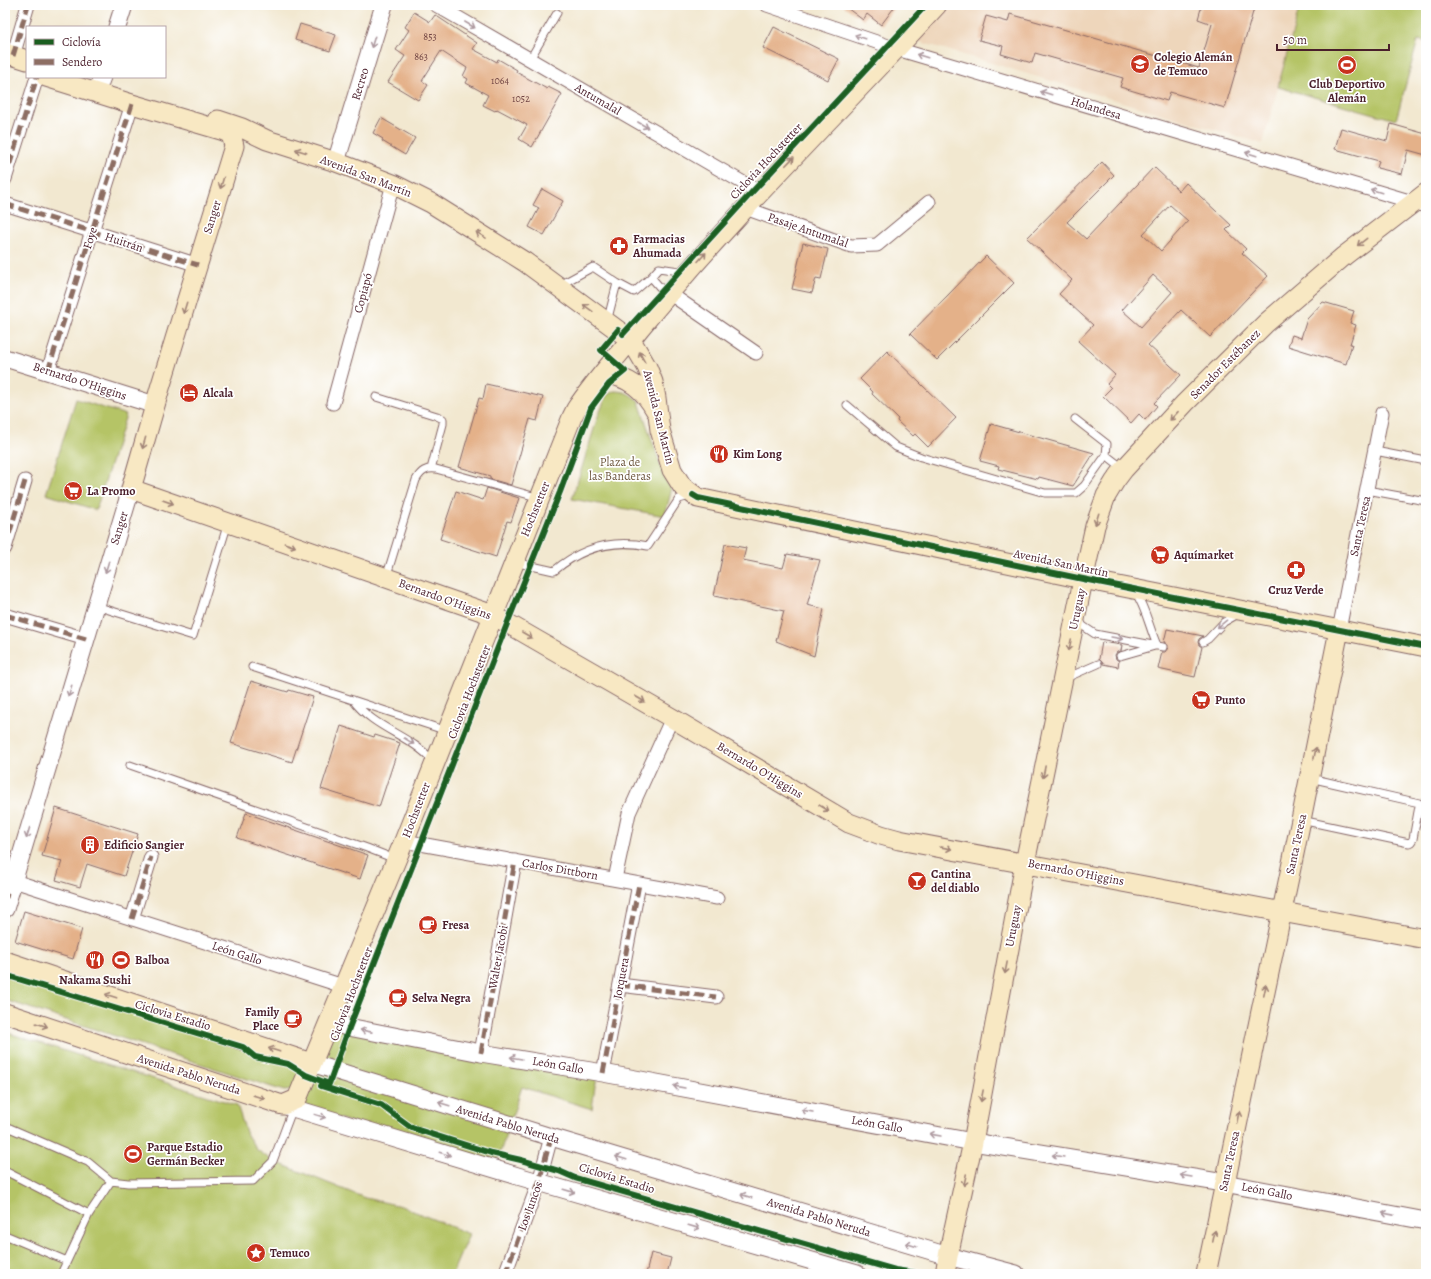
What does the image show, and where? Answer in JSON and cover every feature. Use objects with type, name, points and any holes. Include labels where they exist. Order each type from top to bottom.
[{"type":"main road","name":"Hochstetter","points":[[288,1106],[297,1099],[311,1062],[404,841],[572,417],[582,400],[667,295],[759,192],[897,49],[937,5]]},
{"type":"main road","points":[[12,58],[26,70]]},
{"type":"main road","name":"Avenida San Martín","points":[[54,78],[99,84],[132,104],[232,134],[234,146],[241,141],[252,138],[267,140]]},
{"type":"main road","name":"Avenida San Martín","points":[[84,78],[99,84],[242,128],[267,140],[336,162],[393,184],[431,202],[525,262],[631,340],[647,367],[655,393],[664,446],[672,470],[682,486],[698,498],[1083,579],[1426,647]]},
{"type":"main road","name":"Sanger","points":[[131,489],[234,146]]},
{"type":"main road","name":"Senador Estébanez","points":[[1083,579],[1099,512],[1114,482],[1124,469],[1185,403],[1266,323],[1344,256],[1422,201]]},
{"type":"main road","points":[[604,373],[618,376],[633,383],[650,400],[658,414]]},
{"type":"main road","name":"Bernardo O'Higgins","points":[[131,489],[493,615],[860,828],[899,840],[1426,939]]},
{"type":"main road","name":"Uruguay","points":[[947,1265],[973,1142],[1025,863],[1083,579]]},
{"type":"main road","name":"Santa Teresa","points":[[1206,1274],[1310,778],[1339,630]]},
{"type":"main road","name":"Avenida Pablo Neruda","points":[[5,961],[311,1062]]},
{"type":"main road","name":"Avenida Pablo Neruda","points":[[5,1013],[288,1106]]},
{"type":"street","points":[[12,58],[28,5]]},
{"type":"street","points":[[117,26],[124,5]]},
{"type":"street","name":"Recreo","points":[[336,162],[384,5]]},
{"type":"street","name":"Antumalal","points":[[436,5],[759,192]]},
{"type":"street","name":"Holandesa","points":[[767,5],[897,49],[1422,201]]},
{"type":"street","points":[[5,179],[37,78]]},
{"type":"street","name":"Foye","points":[[48,371],[132,104]]},
{"type":"street","name":"Copiapó","points":[[333,403],[393,184]]},
{"type":"street","name":"Pasaje Antumalal","points":[[745,208],[851,246],[877,245],[929,202]]},
{"type":"street","name":"Huitrán","points":[[5,204],[198,265]]},
{"type":"street","points":[[667,295],[756,353]]},
{"type":"street","name":"Bernardo O'Higgins","points":[[5,358],[155,405]]},
{"type":"street","name":"Santa Teresa","points":[[1339,630],[1382,413]]},
{"type":"street","points":[[5,548],[26,482]]},
{"type":"street","name":"Sanger","points":[[8,896],[131,489]]},
{"type":"street","points":[[5,615],[86,639]]},
{"type":"street","points":[[615,879],[629,813],[672,718]]},
{"type":"street","name":"Carlos Dittborn","points":[[404,841],[717,898]]},
{"type":"street","points":[[132,919],[151,857]]},
{"type":"street","name":"Walter Jacobi","points":[[481,1053],[515,861]]},
{"type":"street","name":"Jorquera","points":[[603,1073],[639,884]]},
{"type":"street","name":"León Gallo","points":[[8,896],[132,919],[343,986]]},
{"type":"street","points":[[620,985],[716,997]]},
{"type":"street","name":"León Gallo","points":[[328,1023],[481,1053],[603,1073],[973,1142],[1224,1183],[1426,1221]]},
{"type":"street","name":"Avenida Pablo Neruda","points":[[311,1062],[550,1137],[947,1265],[1016,1274]]},
{"type":"street","name":"Avenida Pablo Neruda","points":[[288,1106],[539,1182],[857,1274]]},
{"type":"street","name":"Los Juncos","points":[[505,1274],[539,1182],[550,1137]]},
{"type":"lane","points":[[530,60],[557,13]]},
{"type":"lane","points":[[558,286],[593,267],[634,292],[652,277],[659,268],[688,272]]},
{"type":"lane","points":[[652,277],[667,295]]},
{"type":"lane","points":[[607,322],[617,283]]},
{"type":"lane","points":[[376,397],[437,416],[442,419],[443,424],[431,469]]},
{"type":"lane","points":[[847,405],[896,447],[921,457],[1045,493],[1076,493],[1084,486],[1106,455],[1107,444],[1075,419]]},
{"type":"lane","points":[[1374,451],[1426,461]]},
{"type":"lane","points":[[1106,455],[1124,469]]},
{"type":"lane","points":[[386,578],[416,480],[420,473],[425,470],[431,469],[540,498]]},
{"type":"lane","points":[[1367,490],[1426,501]]},
{"type":"lane","points":[[514,562],[554,571],[572,557],[597,547],[623,543],[648,546],[679,499],[693,495]]},
{"type":"lane","points":[[96,606],[193,636],[228,523]]},
{"type":"lane","points":[[1132,589],[1143,605],[1160,646]]},
{"type":"lane","points":[[1076,611],[1083,626],[1095,634],[1160,646]]},
{"type":"lane","points":[[1203,642],[1208,639],[1224,622],[1245,611]]},
{"type":"lane","points":[[1120,656],[1160,646]]},
{"type":"lane","points":[[1062,680],[1098,664]]},
{"type":"lane","points":[[252,667],[447,731]]},
{"type":"lane","points":[[353,700],[370,718],[414,744],[435,762]]},
{"type":"lane","points":[[130,765],[367,848],[396,860]]},
{"type":"lane","points":[[1301,820],[1409,843],[1413,839],[1419,804],[1310,778]]},
{"type":"lane","points":[[5,1126],[88,1162],[111,1182],[253,1181],[273,1161],[288,1106]]},
{"type":"lane","points":[[5,1171],[89,1214]]},
{"type":"lane","points":[[61,1274],[89,1214],[111,1182]]},
{"type":"lane","points":[[5,1236],[67,1261]]},
{"type":"shaded area","name":"Colegio Alemán de Temuco","points":[[950,5],[1300,5],[1263,144],[917,41]]},
{"type":"green space","name":"Club Deportivo Alemán","points":[[1300,5],[1426,5],[1426,42],[1418,40],[1396,120],[1278,87]]},
{"type":"green space","name":"Plaza de las Banderas","points":[[614,391],[628,394],[639,402],[660,464],[672,488],[665,516],[572,499],[598,416],[607,395]]},
{"type":"green space","points":[[76,399],[126,415],[96,510],[46,494]]},
{"type":"green space","points":[[5,968],[304,1069],[296,1090],[284,1091],[5,1000]]},
{"type":"green space","points":[[333,1028],[598,1076],[592,1109],[522,1087],[496,1165],[297,1106]]},
{"type":"green space","name":"Parque Estadio Germán Becker","points":[[5,1032],[237,1105],[247,1135],[257,1150],[273,1161],[365,1198],[401,1206],[469,1234],[452,1274],[5,1274]]},
{"type":"building","points":[[843,5],[896,5],[881,25],[867,14],[863,20]]},
{"type":"building","points":[[1202,5],[1255,5],[1225,108],[1170,92],[1167,101],[1120,87],[1123,78],[1035,53],[1032,63],[1001,54],[1003,46],[979,40],[986,16],[1008,22],[1010,14],[1199,68],[1212,24],[1198,19]]},
{"type":"building","points":[[414,12],[430,22],[435,15],[477,43],[473,49],[497,62],[498,59],[517,70],[516,72],[547,89],[548,87],[562,94],[532,147],[519,139],[527,125],[497,109],[495,111],[483,105],[488,95],[466,83],[468,79],[463,76],[467,68],[441,51],[422,81],[428,85],[418,100],[388,82],[405,56],[396,50],[409,30],[405,27]]},
{"type":"building","points":[[300,24],[336,35],[330,51],[295,40]]},
{"type":"building","points":[[774,27],[839,59],[828,80],[763,48]]},
{"type":"building","points":[[381,118],[415,138],[405,155],[382,141],[383,139],[373,133]]},
{"type":"building","points":[[1391,124],[1426,134],[1426,155],[1408,150],[1402,174],[1377,168],[1379,161],[1335,149],[1341,128],[1387,141]]},
{"type":"building","points":[[1102,162],[1114,175],[1067,222],[1086,239],[1154,167],[1179,191],[1186,183],[1231,225],[1226,230],[1246,249],[1242,253],[1268,276],[1210,337],[1181,310],[1148,345],[1181,375],[1154,403],[1157,406],[1145,420],[1139,414],[1131,423],[1103,396],[1111,388],[1107,384],[1115,375],[1078,341],[1093,325],[1059,294],[1072,280],[1027,238]],"holes":[[[1170,205],[1188,221],[1161,251],[1143,234]],[[1153,275],[1172,292],[1141,327],[1122,310]]]},
{"type":"building","points":[[542,189],[563,201],[544,235],[529,227],[539,208],[533,205]]},
{"type":"building","points":[[803,243],[828,249],[821,279],[816,278],[812,293],[792,289]]},
{"type":"building","points":[[986,256],[1014,283],[937,360],[910,334]]},
{"type":"building","points":[[1323,302],[1354,311],[1350,323],[1356,325],[1346,364],[1288,346],[1292,335],[1301,338],[1307,319]]},
{"type":"building","points":[[887,351],[956,418],[928,447],[915,434],[913,436],[897,421],[898,419],[872,394],[873,392],[860,379]]},
{"type":"building","points":[[486,384],[543,397],[537,421],[530,419],[511,485],[490,479],[490,476],[459,467],[479,398],[483,399]]},
{"type":"building","points":[[991,424],[1094,453],[1073,486],[1039,477],[1038,479],[998,469],[999,466],[980,461]]},
{"type":"building","points":[[487,488],[519,498],[511,522],[507,521],[496,557],[440,539],[456,491],[483,500]]},
{"type":"building","points":[[725,544],[746,548],[743,560],[783,568],[787,554],[820,560],[807,605],[824,609],[814,656],[776,641],[784,611],[714,596]]},
{"type":"building","points":[[1167,629],[1203,636],[1198,642],[1202,647],[1195,677],[1158,669],[1162,652],[1165,652],[1168,648],[1168,645],[1164,642]]},
{"type":"building","points":[[1102,642],[1122,645],[1121,651],[1117,652],[1115,655],[1116,659],[1119,661],[1118,667],[1103,664],[1099,659]]},
{"type":"building","points":[[251,681],[288,692],[289,690],[313,697],[292,762],[231,743]]},
{"type":"building","points":[[341,726],[374,737],[375,735],[400,743],[379,807],[321,789]]},
{"type":"building","name":"Edificio Sangier","points":[[56,808],[138,834],[124,876],[87,864],[80,887],[56,880],[62,861],[42,856]]},
{"type":"building","points":[[246,813],[368,855],[360,879],[237,838]]},
{"type":"building","points":[[24,911],[82,929],[73,959],[15,941]]},
{"type":"building","points":[[651,1253],[671,1258],[667,1274],[646,1274]]},
{"type":"marked path","points":[[13,56],[28,5]]},
{"type":"marked path","points":[[5,179],[37,78]]},
{"type":"marked path","points":[[48,371],[132,104]]},
{"type":"marked path","points":[[5,204],[198,265]]},
{"type":"marked path","points":[[5,548],[25,481]]},
{"type":"marked path","points":[[5,615],[86,639]]},
{"type":"marked path","points":[[132,919],[151,857]]},
{"type":"marked path","points":[[481,1053],[515,861]]},
{"type":"marked path","points":[[603,1073],[639,884]]},
{"type":"marked path","points":[[5,895],[9,896]]},
{"type":"marked path","points":[[620,985],[716,997]]},
{"type":"marked path","points":[[505,1274],[539,1182],[551,1137]]},
{"type":"cycle path","name":"Ciclovia Hochstetter","points":[[623,334],[926,5]]},
{"type":"cycle path","name":"Ciclovia Hochstetter","points":[[5,975],[243,1047],[255,1057],[288,1064],[306,1075],[329,1084],[349,1028],[560,492],[591,408],[609,384],[625,371],[601,350],[618,330]]},
{"type":"cycle path","points":[[693,495],[698,498],[1083,579],[1426,647]]},
{"type":"cycle path","name":"Ciclovía Estadio","points":[[321,1086],[381,1105],[412,1128],[491,1153],[559,1171],[575,1178],[895,1270],[923,1274]]},
{"type":"place","name":"Colegio Alemán de Temuco","points":[[1140,64]]},
{"type":"place","name":"Club Deportivo Alemán","points":[[1347,65]]},
{"type":"place","name":"Farmacias Ahumada","points":[[619,246]]},
{"type":"place","name":"Alcala","points":[[189,393]]},
{"type":"place","name":"Kim Long","points":[[719,454]]},
{"type":"place","name":"La Promo","points":[[73,491]]},
{"type":"place","name":"Aquímarket","points":[[1160,555]]},
{"type":"place","name":"Cruz Verde","points":[[1296,570]]},
{"type":"place","name":"Punto","points":[[1201,700]]},
{"type":"place","name":"Edificio Sangier","points":[[90,845]]},
{"type":"place","name":"Cantina del diablo","points":[[917,881]]},
{"type":"place","name":"Fresa","points":[[428,925]]},
{"type":"place","name":"Nakama Sushi","points":[[95,960]]},
{"type":"place","name":"Balboa","points":[[121,960]]},
{"type":"place","name":"Selva Negra","points":[[398,998]]},
{"type":"place","name":"Family Place","points":[[293,1019]]},
{"type":"place","name":"Parque Estadio Germán Becker","points":[[133,1154]]},
{"type":"place","name":"Temuco","points":[[256,1253]]}]
